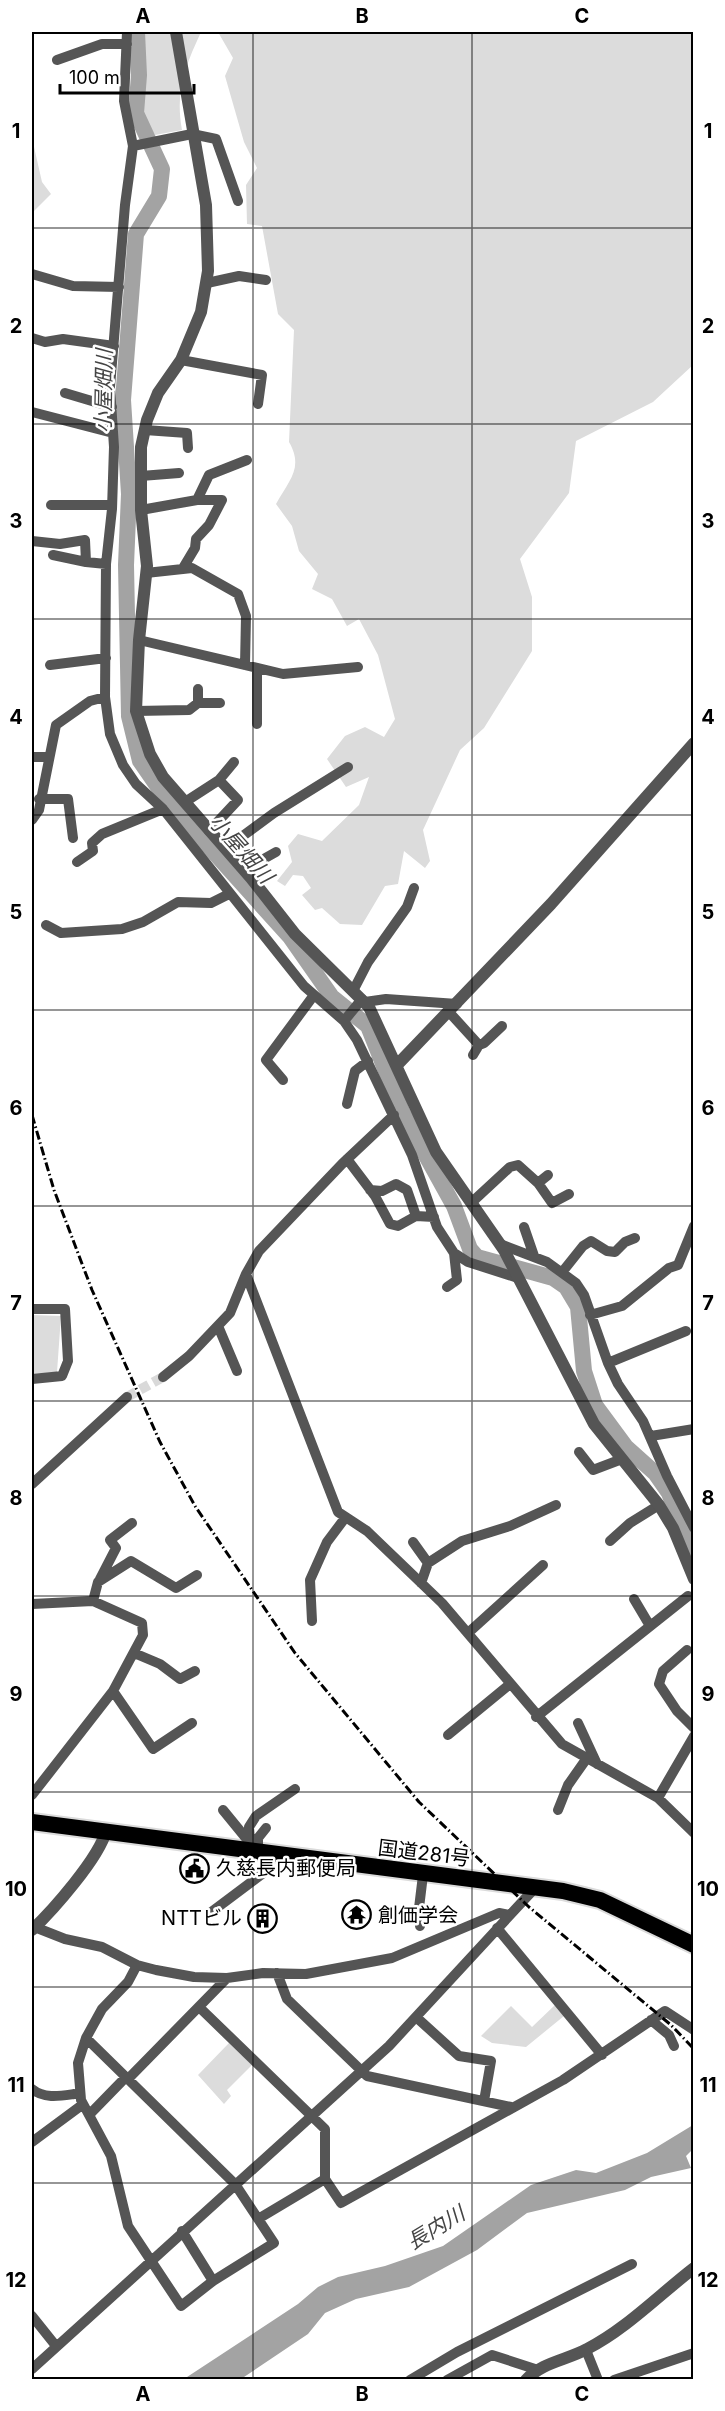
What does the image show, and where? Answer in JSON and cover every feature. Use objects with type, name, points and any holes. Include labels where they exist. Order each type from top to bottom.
[{"type":"highway","name":"国道281号","points":[[32,1822],[259,1849],[423,1875],[563,1891],[600,1900],[693,1945]]},
{"type":"street","points":[[127,32],[124,101],[136,146],[125,205],[114,346],[112,505],[106,564],[105,697],[110,734],[123,765],[136,784],[163,809],[229,894],[314,995],[346,1019],[394,1115],[422,1179],[437,1227],[453,1253],[457,1280],[447,1287]]},
{"type":"street","points":[[176,32],[206,205],[207,284],[201,312],[180,360],[158,393],[141,447],[141,510],[146,573],[139,640],[136,711],[150,754],[163,777],[244,870],[295,934],[359,999],[397,1065],[436,1152],[502,1247],[594,1424],[659,1505],[673,1528],[693,1580]]},
{"type":"street","points":[[57,60],[102,44],[127,44]]},
{"type":"street","points":[[136,146],[192,134],[216,138],[238,201]]},
{"type":"street","points":[[32,274],[73,286],[119,287]]},
{"type":"street","points":[[207,284],[239,276],[266,280]]},
{"type":"street","points":[[32,338],[54,343],[63,339],[114,346]]},
{"type":"street","points":[[180,360],[262,375],[258,404]]},
{"type":"street","points":[[65,393],[112,407]]},
{"type":"street","points":[[32,412],[113,433]]},
{"type":"street","points":[[145,430],[188,433],[188,448]]},
{"type":"street","points":[[196,500],[209,475],[247,460]]},
{"type":"street","points":[[141,476],[179,473]]},
{"type":"street","points":[[141,510],[196,500],[222,500],[209,525],[196,539],[195,548],[183,568]]},
{"type":"street","points":[[51,505],[112,505]]},
{"type":"street","points":[[32,540],[60,544],[86,540],[86,562]]},
{"type":"street","points":[[53,555],[106,564]]},
{"type":"street","points":[[146,573],[183,568],[205,574],[238,594],[246,616],[245,665]]},
{"type":"street","points":[[139,640],[282,674],[358,667]]},
{"type":"street","points":[[50,665],[106,658]]},
{"type":"street","points":[[257,669],[257,724]]},
{"type":"street","points":[[198,689],[198,703]]},
{"type":"street","points":[[32,820],[39,810],[39,799],[56,725],[90,701],[105,697]]},
{"type":"street","points":[[136,711],[189,710],[198,703],[220,703]]},
{"type":"street","points":[[397,1065],[551,904],[693,743]]},
{"type":"street","points":[[32,757],[48,757]]},
{"type":"street","points":[[185,802],[219,780],[234,762]]},
{"type":"street","points":[[225,849],[274,813],[348,767]]},
{"type":"street","points":[[209,831],[238,800],[219,780]]},
{"type":"street","points":[[39,799],[68,799],[73,837]]},
{"type":"street","points":[[77,862],[90,856],[93,843],[102,834],[163,809]]},
{"type":"street","points":[[244,870],[276,852]]},
{"type":"street","points":[[346,1019],[359,999],[368,962],[407,907],[414,888]]},
{"type":"street","points":[[46,925],[61,933],[123,929],[143,922],[178,902],[212,903],[229,894]]},
{"type":"street","points":[[283,1080],[266,1060],[314,995]]},
{"type":"street","points":[[359,999],[386,999],[453,1008],[479,1045]]},
{"type":"street","points":[[473,1055],[479,1045],[502,1026]]},
{"type":"street","points":[[347,1104],[355,1071],[368,1061]]},
{"type":"street","points":[[163,1377],[189,1356],[230,1313],[246,1274],[259,1251],[347,1159],[394,1115]]},
{"type":"street","points":[[347,1159],[370,1190],[390,1224],[398,1226],[416,1216],[434,1217]]},
{"type":"street","points":[[471,1203],[510,1167],[518,1165],[538,1183],[552,1203],[569,1194]]},
{"type":"street","points":[[538,1183],[548,1175]]},
{"type":"street","points":[[370,1190],[382,1191],[396,1184],[407,1190],[416,1216]]},
{"type":"street","points":[[590,1314],[622,1306],[669,1268],[678,1265],[693,1226]]},
{"type":"street","points":[[524,1227],[534,1256]]},
{"type":"street","points":[[563,1271],[583,1246],[591,1241],[607,1251],[615,1252],[625,1242],[635,1238]]},
{"type":"street","points":[[502,1247],[534,1256],[563,1271],[576,1283],[608,1363],[651,1436],[667,1476],[692,1521]]},
{"type":"street","points":[[453,1253],[468,1262],[517,1275]]},
{"type":"street","points":[[246,1274],[338,1512],[367,1531],[421,1583],[468,1633],[536,1717],[562,1744],[658,1798],[693,1833]]},
{"type":"street","points":[[32,1309],[65,1309],[68,1361],[62,1376],[32,1379]]},
{"type":"street","points":[[218,1326],[237,1371]]},
{"type":"street","points":[[608,1363],[686,1331]]},
{"type":"street","points":[[32,1484],[127,1397]]},
{"type":"street","points":[[651,1436],[693,1429]]},
{"type":"street","points":[[579,1452],[593,1470],[622,1459]]},
{"type":"street","points":[[421,1583],[429,1563],[462,1541],[510,1526],[555,1505]]},
{"type":"street","points":[[610,1541],[630,1523],[659,1505]]},
{"type":"street","points":[[312,1622],[310,1580],[327,1542],[345,1518]]},
{"type":"street","points":[[93,1601],[98,1582],[116,1548],[110,1540],[132,1522]]},
{"type":"street","points":[[413,1542],[429,1563]]},
{"type":"street","points":[[98,1582],[131,1561],[176,1588],[197,1575]]},
{"type":"street","points":[[468,1633],[543,1565]]},
{"type":"street","points":[[536,1717],[688,1596]]},
{"type":"street","points":[[634,1599],[650,1626]]},
{"type":"street","points":[[32,1604],[93,1601],[142,1623],[143,1635],[113,1691],[32,1795]]},
{"type":"street","points":[[687,1650],[663,1671],[659,1684],[677,1711],[693,1728]]},
{"type":"street","points":[[134,1653],[160,1664],[180,1679],[195,1671]]},
{"type":"street","points":[[448,1735],[510,1684]]},
{"type":"street","points":[[113,1691],[153,1749],[192,1723]]},
{"type":"street","points":[[578,1723],[597,1764]]},
{"type":"street","points":[[658,1798],[693,1736]]},
{"type":"street","points":[[558,1810],[568,1785],[587,1758]]},
{"type":"street","points":[[259,1849],[249,1827],[256,1816],[295,1789]]},
{"type":"street","points":[[223,1810],[259,1849]]},
{"type":"street","points":[[210,1913],[262,1874],[258,1838],[266,1828]]},
{"type":"street","points":[[106,1831],[103,1843],[90,1864],[32,1928],[64,1939],[102,1947],[137,1965],[194,1977],[227,1978],[277,1973],[306,1974],[392,1958],[499,1913],[509,1915]]},
{"type":"street","points":[[420,1926],[419,1908],[423,1875]]},
{"type":"street","points":[[32,2369],[361,2071],[416,2017],[534,1888]]},
{"type":"street","points":[[497,1928],[602,2055]]},
{"type":"street","points":[[86,2038],[235,2184],[274,2243],[213,2281],[181,2306],[128,2226],[111,2156],[82,2104],[78,2063],[86,2038],[102,2009],[128,1982],[137,1965]]},
{"type":"street","points":[[277,1973],[287,1999],[367,2076],[511,2107]]},
{"type":"street","points":[[88,2115],[227,1978]]},
{"type":"street","points":[[199,2007],[326,2133],[325,2179],[341,2203],[562,2080],[665,2011],[693,2030]]},
{"type":"street","points":[[416,2017],[459,2056],[490,2061],[484,2101]]},
{"type":"street","points":[[651,2020],[669,2035],[674,2046]]},
{"type":"street","points":[[32,2089],[36,2093],[56,2097],[74,2094]]},
{"type":"street","points":[[32,2142],[82,2104]]},
{"type":"street","points":[[258,2219],[325,2179]]},
{"type":"street","points":[[182,2231],[213,2281]]},
{"type":"street","points":[[410,2379],[457,2352],[632,2264]]},
{"type":"street","points":[[526,2379],[535,2369],[586,2349],[611,2334],[693,2268]]},
{"type":"street","points":[[32,2316],[56,2346]]},
{"type":"street","points":[[586,2349],[598,2379]]},
{"type":"street","points":[[614,2379],[693,2353]]},
{"type":"street","points":[[447,2379],[492,2355],[535,2369]]},
{"type":"shaded area","points":[[134,32],[201,32],[183,80],[180,103],[182,130],[155,135],[142,111]]},
{"type":"shaded area","points":[[218,32],[693,32],[693,365],[653,402],[576,441],[569,493],[520,559],[532,597],[532,651],[484,728],[460,750],[423,830],[430,861],[425,868],[404,851],[398,884],[385,886],[362,925],[340,924],[322,908],[315,910],[302,895],[311,888],[303,876],[293,875],[285,886],[277,881],[292,862],[288,846],[298,834],[322,841],[359,805],[369,777],[346,787],[327,759],[345,736],[365,727],[384,737],[395,719],[378,655],[359,619],[347,626],[332,599],[312,589],[318,574],[299,551],[292,526],[276,504],[290,481],[295,467],[295,459],[289,442],[294,330],[278,314],[262,226],[247,224],[246,185],[257,168],[244,142],[225,76],[233,58]]},
{"type":"shaded area","points":[[32,138],[42,182],[51,194],[32,213]]},
{"type":"shaded area","points":[[32,1315],[61,1316],[57,1372],[32,1374]]},
{"type":"shaded area","points":[[555,2005],[564,2016],[526,2047],[492,2043],[481,2036],[511,2006],[532,2027]]},
{"type":"shaded area","points":[[229,2043],[252,2065],[227,2090],[231,2096],[224,2104],[198,2075]]},
{"type":"shaded area","points":[[693,2125],[693,2149],[686,2156],[691,2168],[651,2177],[625,2190],[527,2213],[477,2250],[409,2287],[356,2299],[325,2313],[308,2334],[241,2379],[184,2379],[298,2304],[318,2287],[338,2277],[385,2266],[443,2246],[531,2185],[576,2170],[596,2173],[647,2153]]},
{"type":"waterway","name":"小屋畑川","points":[[137,32],[139,75],[136,113],[162,169],[159,196],[136,234],[123,400],[129,494],[126,565],[129,716],[140,761],[167,800],[290,937],[332,997],[368,1026],[403,1114],[454,1206],[470,1249],[477,1257],[553,1278],[566,1287],[578,1307],[584,1371],[595,1405],[626,1447],[655,1473],[669,1493],[694,1557]]},
{"type":"tunnel","points":[[127,1397],[163,1377]]},
{"type":"railway","points":[[32,1115],[54,1190],[92,1290],[160,1442],[195,1506],[295,1653],[419,1802],[529,1907],[671,2025],[694,2049]]},
{"type":"place","name":"久慈長内郵便局","points":[[195,1868]]},
{"type":"place","name":"創価学会","points":[[357,1915]]},
{"type":"place","name":"NTTビル","points":[[263,1918]]},
{"type":"water label","name":"長内川","points":[[436,2228]]}]
